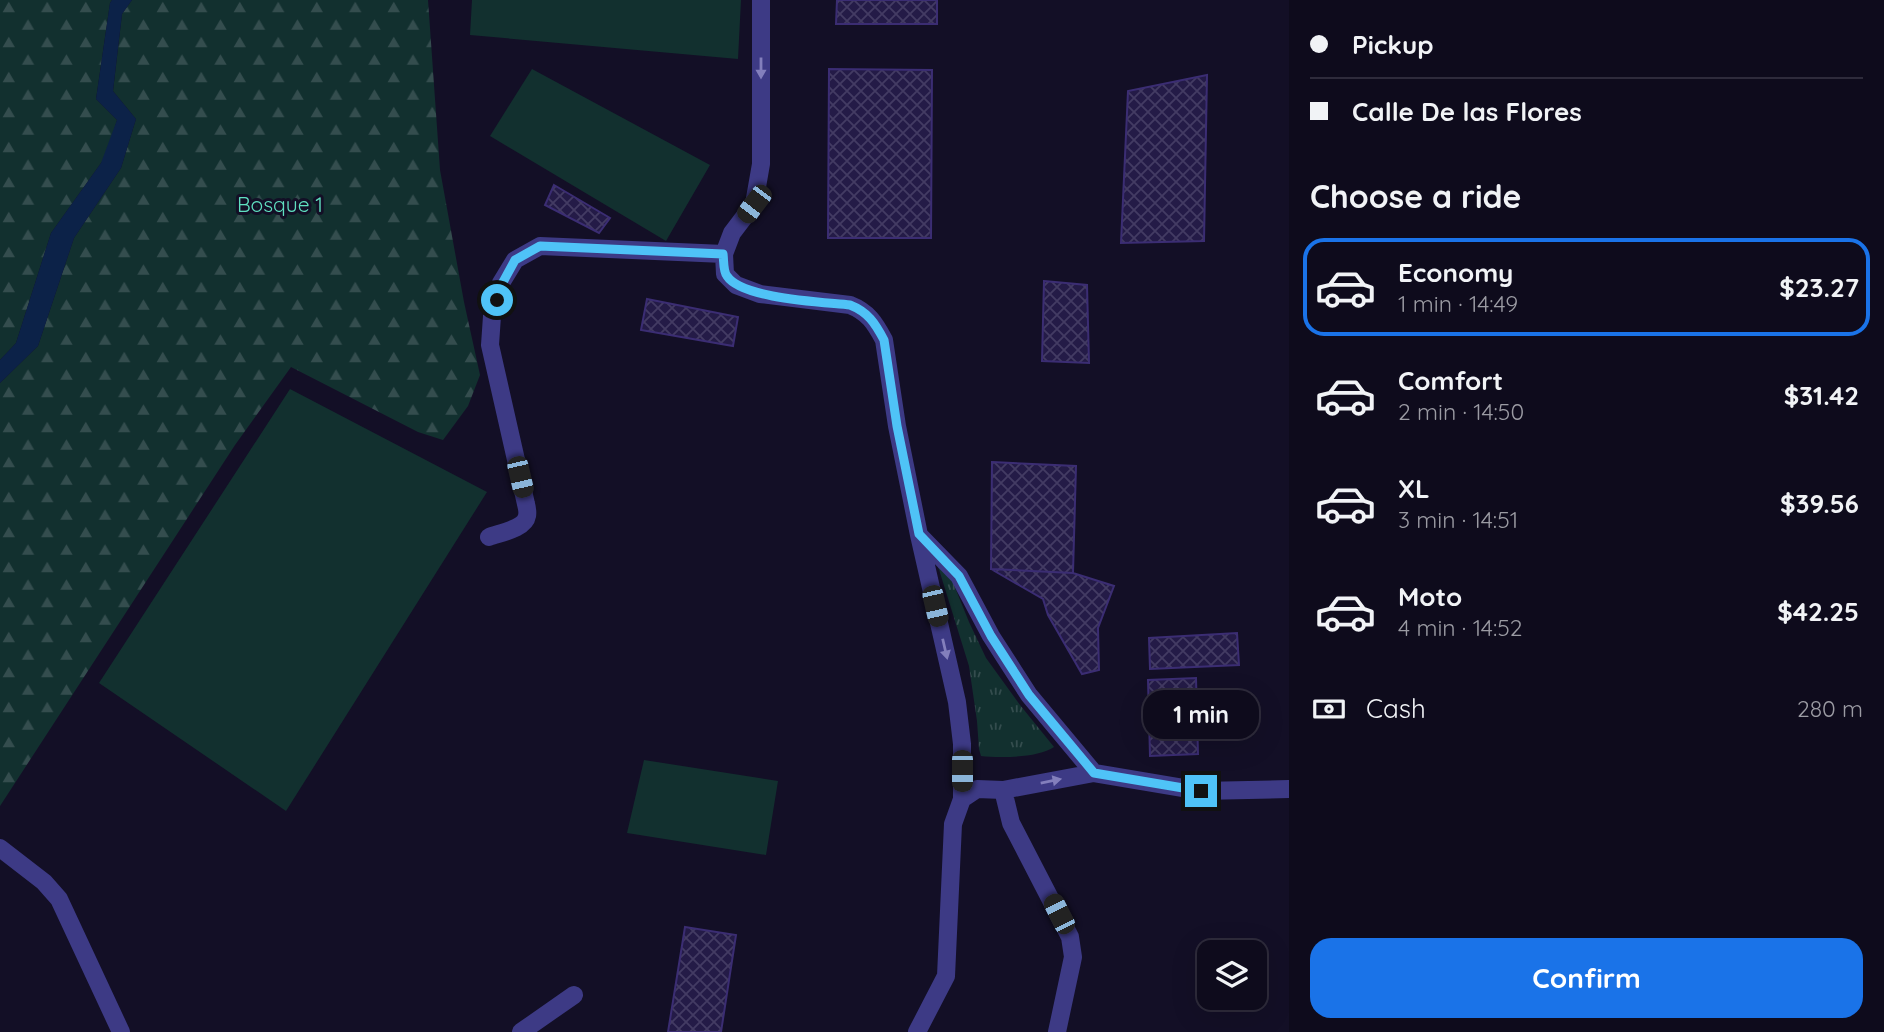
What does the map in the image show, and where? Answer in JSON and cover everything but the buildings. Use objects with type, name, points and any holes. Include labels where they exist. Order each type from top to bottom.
[{"type":"street","points":[[761,0],[761,164],[754,204],[732,233],[723,254],[725,274],[736,285],[760,295],[850,305],[864,310],[878,328],[884,340],[897,426],[957,702],[962,744],[962,799],[953,824],[946,976],[917,1032]]},
{"type":"street","points":[[489,537],[519,526],[527,516],[490,345],[492,316],[502,284],[515,260],[540,246],[723,254]]},
{"type":"street","points":[[919,534],[959,576],[991,636],[1029,695],[1094,773]]},
{"type":"street","points":[[962,799],[977,789],[1003,790],[1094,773],[1201,791],[1289,789]]},
{"type":"street","points":[[1003,790],[1012,823],[1070,937],[1073,957],[1057,1032]]},
{"type":"street","points":[[0,848],[44,881],[59,899],[121,1032]]},
{"type":"street","points":[[521,1032],[574,995]]},
{"type":"green space","points":[[0,0],[112,0],[96,99],[117,120],[106,156],[51,233],[16,343],[0,360]]},
{"type":"green space","name":"Bosque 1","points":[[132,0],[428,0],[440,170],[480,375],[468,406],[443,440],[418,432],[291,367],[235,445],[0,806],[0,383],[38,346],[74,238],[121,168],[136,119],[113,91],[122,14]]},
{"type":"green space","points":[[472,0],[741,0],[738,59],[470,35]]},
{"type":"green space","points":[[532,69],[710,165],[666,241],[490,136]]},
{"type":"green space","points":[[290,389],[487,492],[286,811],[99,683]]},
{"type":"green space","points":[[937,563],[952,580],[986,658],[1054,747],[1029,755],[981,756],[969,666]]},
{"type":"green space","points":[[644,760],[778,781],[766,855],[627,833]]},
{"type":"water","points":[[112,0],[132,0],[122,14],[113,91],[136,119],[121,168],[74,238],[38,346],[0,383],[0,360],[16,343],[51,233],[101,163],[117,120],[96,99]]},
{"type":"route","points":[[497,300],[515,260],[540,246],[723,254],[725,274],[736,285],[760,295],[850,305],[864,310],[884,340],[897,426],[919,534],[959,576],[991,636],[1029,695],[1094,773],[1201,791]]}]
